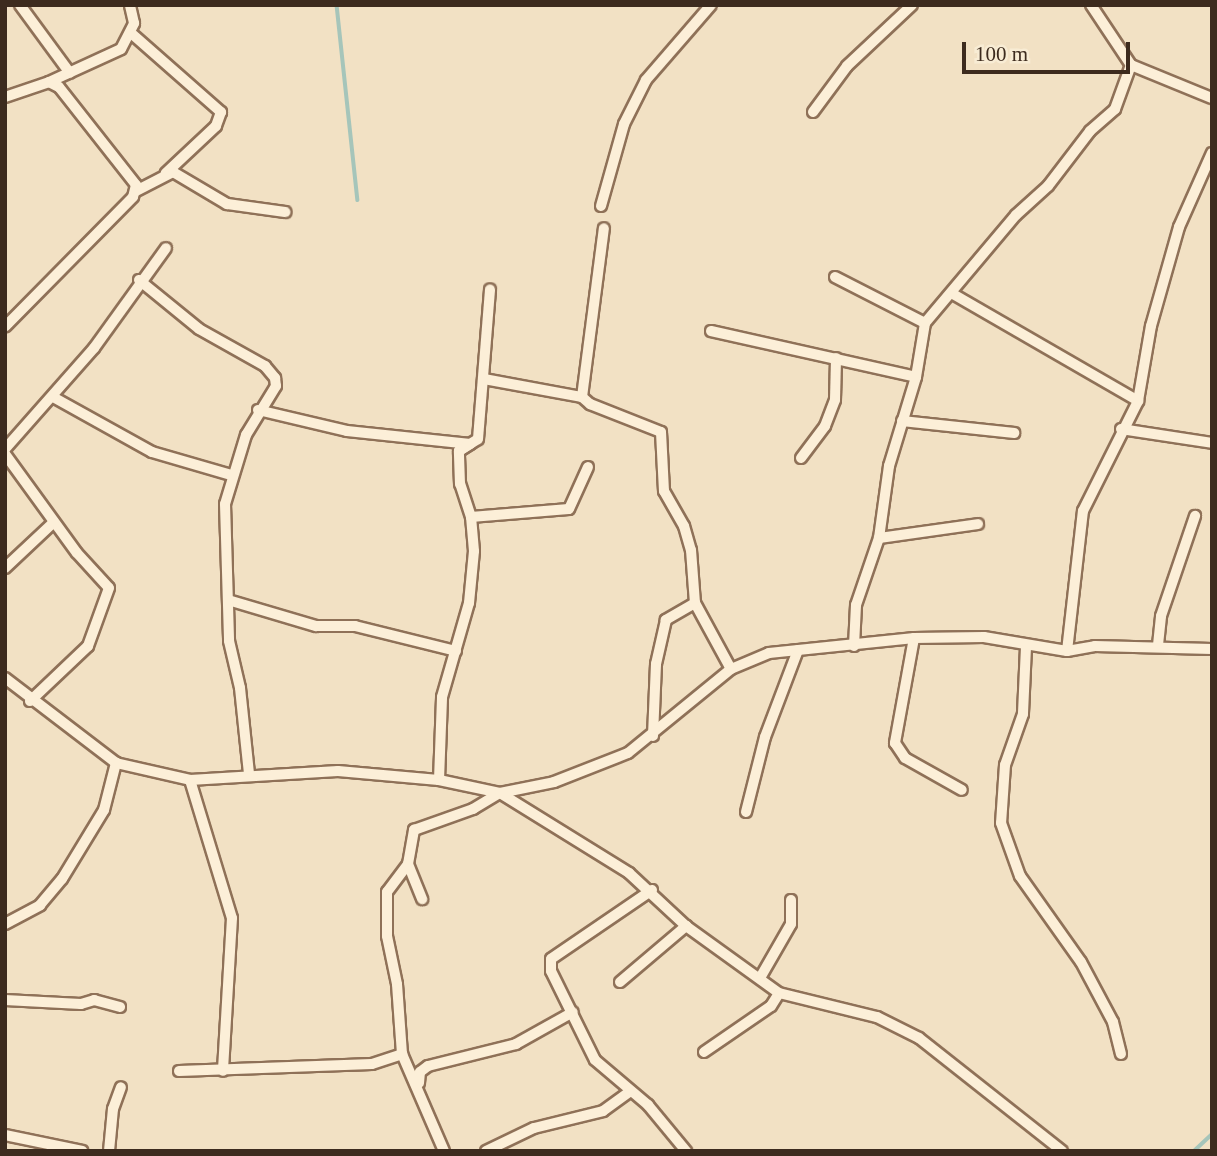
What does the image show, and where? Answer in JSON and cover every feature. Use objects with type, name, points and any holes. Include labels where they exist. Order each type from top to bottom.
[{"type":"street","points":[[20,5],[70,73]]},
{"type":"street","points":[[5,97],[49,82],[121,49],[131,33],[130,5]]},
{"type":"street","points":[[601,206],[624,124],[646,80],[711,5]]},
{"type":"street","points":[[813,112],[847,66],[912,5]]},
{"type":"street","points":[[1091,5],[1131,65],[1212,98]]},
{"type":"street","points":[[5,327],[136,191],[166,173],[216,126],[221,112],[131,33]]},
{"type":"street","points":[[854,646],[856,605],[879,538],[889,466],[916,377],[925,323],[953,294],[1016,215],[1048,186],[1090,131],[1115,109],[1131,65]]},
{"type":"street","points":[[49,82],[59,88],[136,185],[136,191]]},
{"type":"street","points":[[1067,651],[1083,511],[1121,429],[1138,401],[1151,326],[1176,239],[1212,153]]},
{"type":"street","points":[[166,173],[180,174],[200,192],[227,204],[285,212]]},
{"type":"street","points":[[582,397],[604,228]]},
{"type":"street","points":[[5,449],[94,348],[139,280],[166,248]]},
{"type":"street","points":[[835,277],[925,323]]},
{"type":"street","points":[[139,280],[199,329],[272,371],[275,386],[258,410],[231,475],[225,504],[228,600],[250,773]]},
{"type":"street","points":[[459,451],[478,439],[490,289]]},
{"type":"street","points":[[953,294],[1138,401]]},
{"type":"street","points":[[710,331],[916,377]]},
{"type":"street","points":[[801,458],[825,426],[835,400],[836,358]]},
{"type":"street","points":[[484,379],[582,397],[590,404],[662,432],[664,491],[684,526],[691,550],[695,603],[731,669]]},
{"type":"street","points":[[53,397],[152,452],[231,475]]},
{"type":"street","points":[[258,410],[347,431],[470,444],[459,451]]},
{"type":"street","points":[[902,421],[1014,433]]},
{"type":"street","points":[[1121,429],[1212,443]]},
{"type":"street","points":[[439,780],[442,697],[469,603],[474,551],[471,517],[460,484],[459,451]]},
{"type":"street","points":[[5,454],[77,553],[98,572],[109,597],[88,646],[30,701]]},
{"type":"street","points":[[471,517],[569,509],[588,467]]},
{"type":"street","points":[[1158,645],[1161,616],[1195,516]]},
{"type":"street","points":[[5,568],[54,522]]},
{"type":"street","points":[[879,538],[978,524]]},
{"type":"street","points":[[228,600],[316,626],[355,626],[456,651]]},
{"type":"street","points":[[653,736],[656,664],[666,621],[695,603]]},
{"type":"street","points":[[422,899],[408,864],[414,830],[473,809],[500,793],[554,782],[610,762],[653,736],[731,669],[769,653],[914,638],[984,638],[1026,647],[1067,651],[1158,645],[1212,649]]},
{"type":"street","points":[[914,638],[895,743],[905,758],[962,790]]},
{"type":"street","points":[[1026,647],[1023,714],[1005,765],[1002,822],[1020,876],[1081,962],[1112,1022],[1121,1054]]},
{"type":"street","points":[[746,812],[765,737],[798,650]]},
{"type":"street","points":[[5,678],[30,701],[116,763],[190,780],[250,773],[338,771],[439,780],[500,793],[652,890],[686,926],[779,993],[877,1017],[919,1038],[1062,1151]]},
{"type":"street","points":[[5,924],[40,905],[62,879],[104,810],[116,763]]},
{"type":"street","points":[[190,780],[232,918],[223,1071]]},
{"type":"street","points":[[408,864],[391,880],[386,902],[402,1054],[419,1083],[444,1151]]},
{"type":"street","points":[[652,890],[551,959],[551,971],[595,1060],[666,1124],[685,1151]]},
{"type":"street","points":[[760,978],[791,924],[791,900]]},
{"type":"street","points":[[620,982],[686,926]]},
{"type":"street","points":[[5,991],[10,1001],[81,1004],[94,1000],[120,1006]]},
{"type":"street","points":[[704,1052],[771,1006],[779,993]]},
{"type":"street","points":[[419,1083],[420,1072],[428,1066],[516,1044],[573,1012]]},
{"type":"street","points":[[179,1071],[372,1064],[402,1054]]},
{"type":"street","points":[[109,1151],[113,1109],[121,1087]]},
{"type":"street","points":[[486,1151],[534,1128],[603,1111],[629,1092]]},
{"type":"street","points":[[5,1135],[82,1151]]},
{"type":"waterway","points":[[337,5],[358,200]]},
{"type":"waterway","points":[[1194,1151],[1212,1134]]}]
